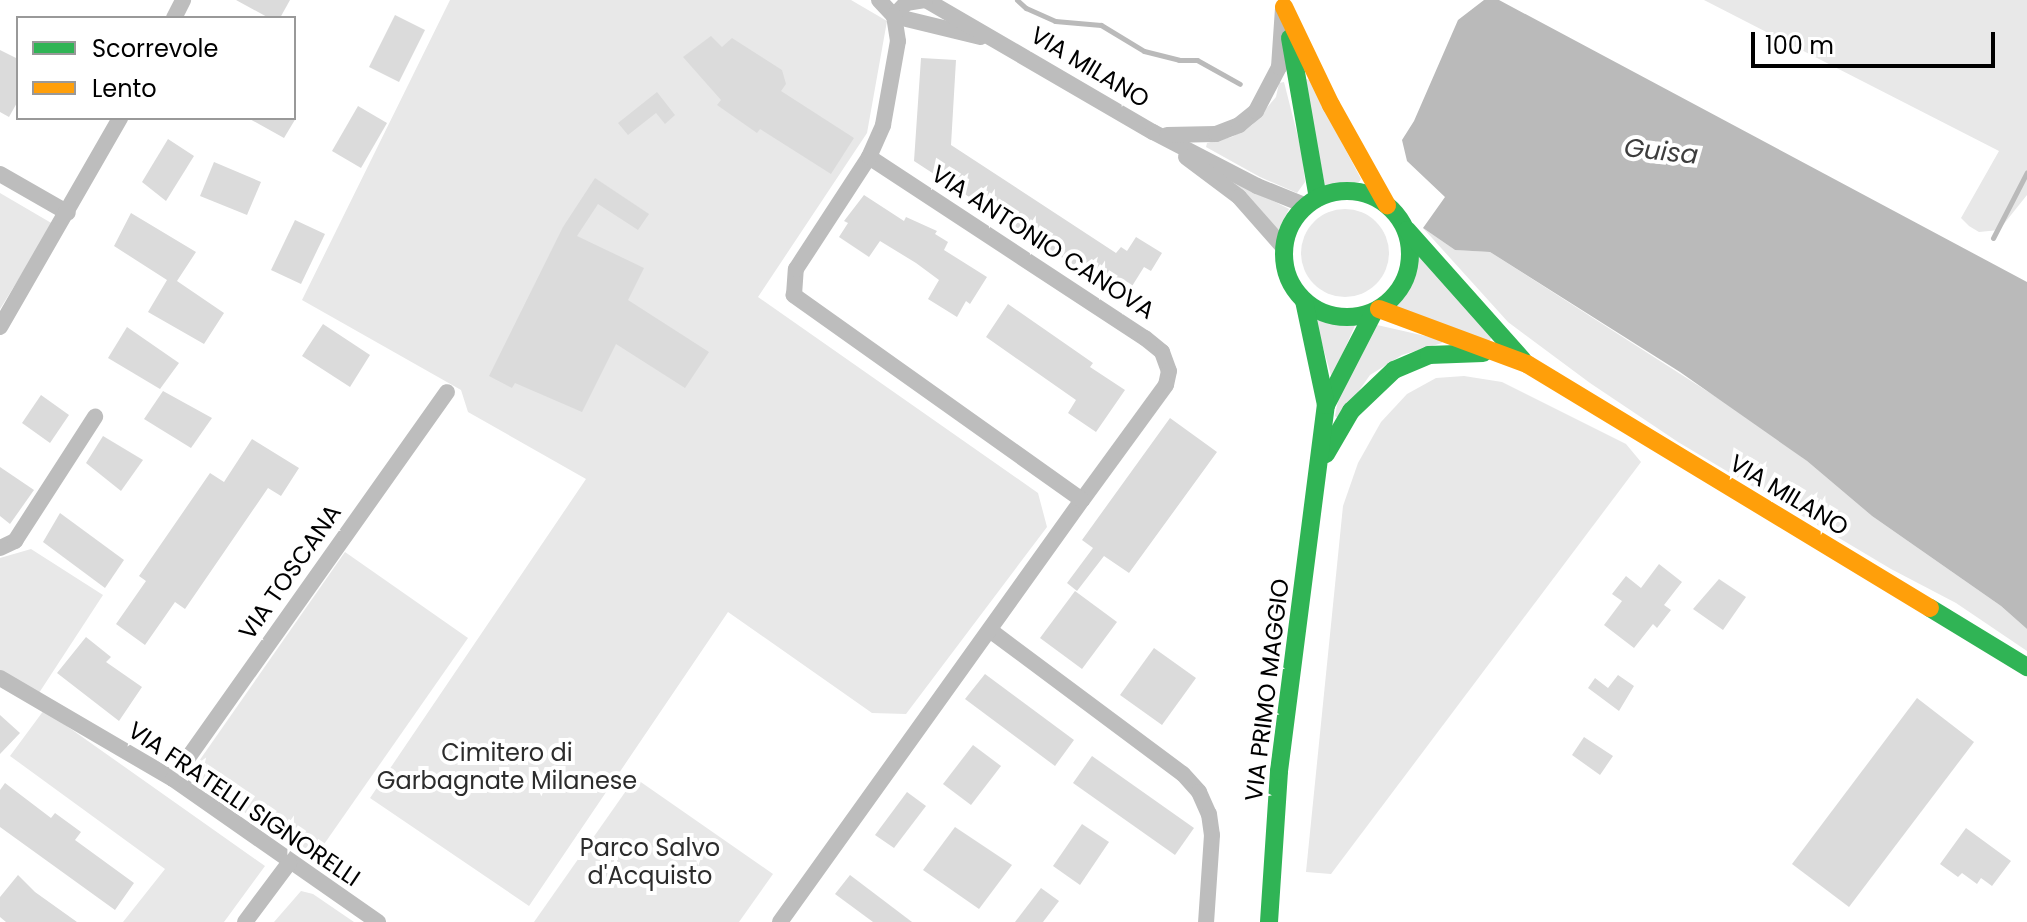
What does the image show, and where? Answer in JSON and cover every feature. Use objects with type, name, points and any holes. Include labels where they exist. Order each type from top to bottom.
[{"type":"street","points":[[879,0],[894,16],[898,41],[883,125],[869,157],[796,269],[794,295],[1082,500]]},
{"type":"street","points":[[894,16],[906,3],[926,0]]},
{"type":"street","name":"VIA MILANO","points":[[926,0],[1153,132],[1257,186],[1313,202]]},
{"type":"street","points":[[1153,132],[1181,137],[1216,134],[1239,125],[1256,111],[1279,67],[1283,4]]},
{"type":"street","points":[[1283,4],[1313,202]]},
{"type":"street","points":[[1283,4],[1331,105],[1387,205],[1404,227],[1410,250],[1408,273],[1397,294],[1377,310],[1337,317],[1304,301],[1286,272],[1284,248],[1292,225],[1313,202],[1354,192],[1387,205]]},
{"type":"street","name":"VIA MILANO","points":[[894,16],[1002,43]]},
{"type":"street","points":[[898,41],[921,22]]},
{"type":"street","points":[[0,327],[119,120]]},
{"type":"street","name":"VIA MILANO","points":[[1153,132],[1239,197],[1284,248]]},
{"type":"street","name":"VIA ANTONIO CANOVA","points":[[780,922],[1166,385],[1169,371],[1162,352],[1145,338],[869,157]]},
{"type":"street","points":[[0,174],[68,213]]},
{"type":"street","name":"VIA MILANO","points":[[1404,227],[1527,364]]},
{"type":"street","name":"VIA PRIMO MAGGIO","points":[[1269,922],[1279,771],[1326,405],[1304,301]]},
{"type":"street","name":"VIA MILANO","points":[[1377,310],[1527,364],[2027,667]]},
{"type":"street","name":"VIA PRIMO MAGGIO","points":[[1326,405],[1377,310]]},
{"type":"street","name":"VIA PRIMO MAGGIO","points":[[1320,465],[1351,411],[1369,390],[1403,365],[1429,355],[1460,352],[1486,354],[1527,364]]},
{"type":"street","name":"VIA TOSCANA","points":[[173,779],[447,392]]},
{"type":"street","points":[[0,548],[15,541],[95,417]]},
{"type":"street","points":[[991,631],[1165,759],[1199,792],[1209,814],[1212,835],[1206,922]]},
{"type":"street","name":"VIA FRATELLI SIGNORELLI","points":[[0,678],[173,779],[289,863],[378,922]]},
{"type":"street","points":[[245,922],[289,863]]},
{"type":"green space","name":"Cimitero di Garbagnate Milanese","points":[[450,0],[851,0],[887,21],[867,133],[758,297],[1038,493],[1047,527],[906,714],[872,713],[728,612],[529,906],[370,798],[586,479],[468,412],[461,390],[302,300]]},
{"type":"green space","points":[[1704,0],[2027,0],[2027,195],[1999,230],[1979,232],[1969,226],[1961,218],[1999,151]]},
{"type":"green space","points":[[1303,78],[1309,80],[1361,179],[1359,182],[1325,185]]},
{"type":"green space","points":[[1284,82],[1302,153],[1305,182],[1297,193],[1260,177],[1206,147],[1207,143],[1232,137],[1252,125],[1276,97],[1279,83]]},
{"type":"green space","points":[[1225,176],[1289,209],[1278,231]]},
{"type":"green space","points":[[0,193],[53,224],[0,309]]},
{"type":"green space","points":[[1345,209],[1370,216],[1382,228],[1389,253],[1382,278],[1370,290],[1345,297],[1320,290],[1308,278],[1301,253],[1308,228],[1320,216]]},
{"type":"green space","points":[[1423,228],[1455,250],[1490,252],[1749,418],[1807,461],[1872,516],[2001,606],[2027,629],[2027,651],[1956,603],[1891,569],[1678,442],[1590,383],[1508,322]]},
{"type":"green space","points":[[1415,252],[1494,334],[1488,343],[1391,308],[1410,283],[1416,267]]},
{"type":"green space","points":[[1315,319],[1335,324],[1356,323],[1332,379]]},
{"type":"green space","points":[[1377,325],[1443,340],[1442,343],[1402,355],[1370,375],[1339,419],[1335,416],[1339,395]]},
{"type":"green space","points":[[1464,376],[1502,382],[1626,444],[1641,462],[1331,874],[1306,872],[1343,506],[1358,463],[1381,422],[1407,394],[1436,378]]},
{"type":"green space","points":[[31,549],[103,595],[37,696],[0,672],[0,558]]},
{"type":"green space","points":[[345,552],[468,638],[313,860],[190,774]]},
{"type":"green space","points":[[44,710],[265,866],[224,922],[123,922],[165,869],[10,756]]},
{"type":"green space","name":"Parco Salvo d'Acquisto","points":[[635,778],[773,874],[739,922],[534,922]]},
{"type":"green space","points":[[301,891],[313,894],[354,922],[274,922]]},
{"type":"water","points":[[1484,0],[1499,0],[2027,282],[2027,629],[2001,606],[1872,516],[1807,461],[1680,372],[1490,252],[1455,250],[1423,228],[1445,197],[1407,161],[1402,140],[1414,121],[1458,20]]},
{"type":"building","points":[[236,0],[290,0],[281,16],[265,16]]},
{"type":"building","points":[[395,15],[425,30],[399,82],[369,67]]},
{"type":"building","points":[[711,36],[722,47],[732,38],[782,70],[786,84],[781,91],[854,138],[831,174],[760,129],[757,133],[717,105],[721,100],[683,57]]},
{"type":"building","points":[[0,50],[16,58],[16,105],[9,117],[0,112]]},
{"type":"building","points":[[921,58],[956,60],[951,145],[1116,253],[1121,247],[1127,251],[1136,237],[1162,253],[1151,271],[1144,267],[1129,291],[1106,276],[1101,283],[914,161]]},
{"type":"building","points":[[657,92],[675,115],[665,124],[656,113],[628,135],[618,123]]},
{"type":"building","points":[[358,106],[387,123],[361,168],[332,151]]},
{"type":"building","points":[[252,120],[295,120],[284,138]]},
{"type":"building","points":[[168,139],[194,156],[166,201],[142,182]]},
{"type":"building","points":[[214,162],[261,182],[247,215],[200,196]]},
{"type":"building","points":[[595,178],[649,214],[638,230],[598,204],[577,236],[644,268],[628,300],[709,352],[685,388],[616,344],[582,412],[515,383],[512,388],[489,376],[563,227]]},
{"type":"building","points":[[864,195],[904,221],[906,217],[937,231],[935,234],[948,242],[944,250],[987,277],[970,304],[966,301],[957,317],[928,299],[939,280],[916,263],[880,241],[869,257],[839,237],[848,223],[844,221]]},
{"type":"building","points":[[131,213],[196,252],[177,281],[224,313],[204,344],[148,312],[167,280],[114,246]]},
{"type":"building","points":[[295,220],[325,234],[301,284],[271,270]]},
{"type":"building","points":[[1008,304],[1093,363],[1090,367],[1125,390],[1096,432],[1068,413],[1076,400],[986,337]]},
{"type":"building","points":[[323,324],[370,355],[350,387],[302,356]]},
{"type":"building","points":[[127,327],[179,363],[160,389],[108,358]]},
{"type":"building","points":[[163,391],[212,418],[191,448],[144,419]]},
{"type":"building","points":[[41,395],[69,415],[50,443],[22,423]]},
{"type":"building","points":[[1170,418],[1217,452],[1129,573],[1104,556],[1077,591],[1067,583],[1093,548],[1082,540]]},
{"type":"building","points":[[103,436],[143,460],[121,491],[86,463]]},
{"type":"building","points":[[252,439],[299,468],[281,496],[268,488],[185,609],[175,602],[145,645],[116,624],[146,581],[139,576],[210,473],[224,482]]},
{"type":"building","points":[[0,467],[34,490],[10,524],[0,516]]},
{"type":"building","points":[[60,513],[124,560],[105,588],[43,542]]},
{"type":"building","points":[[1659,564],[1682,582],[1664,605],[1671,610],[1657,628],[1653,624],[1634,648],[1604,625],[1622,601],[1612,594],[1626,576],[1641,588]]},
{"type":"building","points":[[1719,579],[1746,597],[1723,630],[1693,609]]},
{"type":"building","points":[[1075,591],[1117,622],[1082,669],[1040,638]]},
{"type":"building","points":[[86,637],[111,657],[106,662],[142,687],[119,721],[57,673]]},
{"type":"building","points":[[1154,648],[1196,678],[1162,725],[1120,695]]},
{"type":"building","points":[[985,674],[1074,740],[1055,766],[965,699]]},
{"type":"building","points":[[1618,675],[1634,686],[1619,711],[1588,688],[1595,678],[1608,688]]},
{"type":"building","points":[[1917,698],[1974,742],[1849,907],[1792,864]]},
{"type":"building","points":[[0,715],[20,733],[0,754]]},
{"type":"building","points":[[1584,737],[1613,756],[1600,775],[1572,755]]},
{"type":"building","points":[[973,745],[1001,766],[971,805],[943,784]]},
{"type":"building","points":[[1092,756],[1194,828],[1175,855],[1073,783]]},
{"type":"building","points":[[5,783],[51,818],[55,813],[81,832],[75,840],[134,883],[115,910],[0,827],[0,790]]},
{"type":"building","points":[[907,792],[926,806],[894,848],[875,835]]},
{"type":"building","points":[[1082,824],[1109,842],[1080,885],[1053,866]]},
{"type":"building","points":[[955,827],[1012,865],[979,909],[923,870]]},
{"type":"building","points":[[1966,828],[2011,861],[1992,886],[1981,878],[1977,884],[1962,873],[1958,877],[1940,864]]},
{"type":"building","points":[[18,875],[35,892],[77,922],[6,922],[0,917],[0,897]]},
{"type":"building","points":[[850,875],[912,922],[873,922],[835,894]]},
{"type":"building","points":[[1041,888],[1059,901],[1043,922],[1015,922]]},
{"type":"waterway","name":"Guisa","points":[[1017,0],[1026,8],[1055,21],[1101,25],[1144,51],[1179,60],[1197,60],[1240,84]]},
{"type":"waterway","points":[[1993,238],[2027,172]]},
{"type":"traffic: fast","points":[[1290,38],[1318,198]]},
{"type":"traffic: fast","points":[[1347,191],[1371,196],[1392,209],[1405,230],[1410,254],[1405,278],[1392,299],[1371,312],[1347,317],[1323,312],[1302,299],[1289,278],[1284,254],[1289,230],[1302,209],[1323,196],[1347,191]]},
{"type":"traffic: fast","points":[[1407,230],[1523,360]]},
{"type":"traffic: fast","points":[[1269,922],[1279,771],[1326,405],[1304,301]]},
{"type":"traffic: fast","points":[[1326,405],[1374,312]]},
{"type":"traffic: fast","points":[[1326,454],[1351,411],[1394,370],[1429,355],[1483,353]]},
{"type":"traffic: fast","points":[[1930,608],[2027,667]]},
{"type":"traffic: slow","points":[[1284,7],[1331,105],[1387,205]]},
{"type":"traffic: slow","points":[[1379,309],[1527,364],[1930,608]]}]
